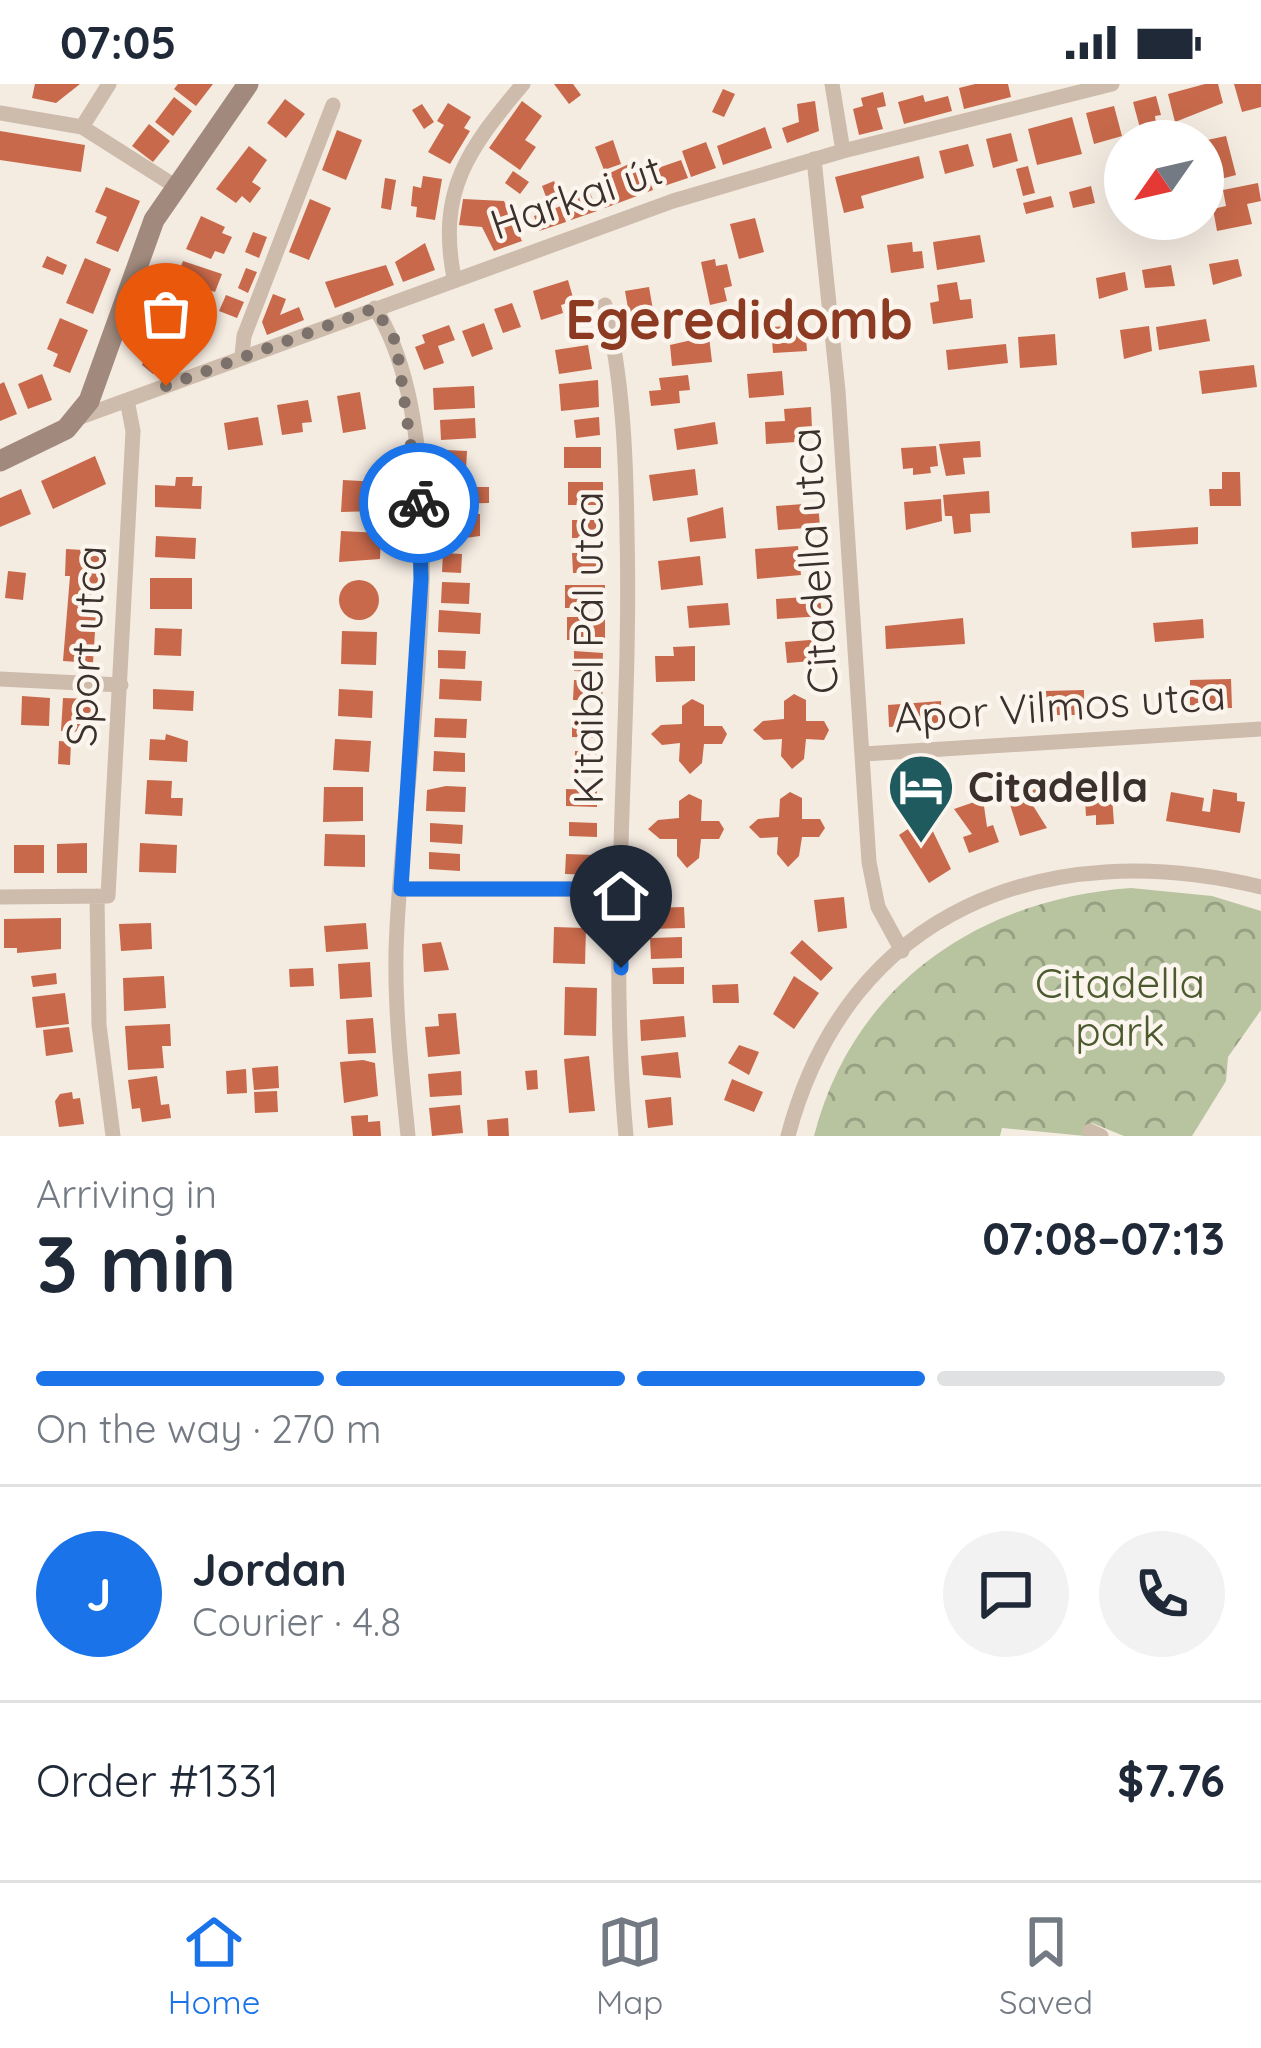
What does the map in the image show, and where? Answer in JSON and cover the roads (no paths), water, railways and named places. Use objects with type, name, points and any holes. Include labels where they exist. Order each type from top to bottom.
[{"type":"main road","points":[[0,461],[75,419],[97,382],[154,220],[248,84]]},
{"type":"street","points":[[82,127],[109,84]]},
{"type":"street","points":[[454,278],[445,233],[451,197],[494,118],[523,84]]},
{"type":"street","points":[[832,84],[843,151]]},
{"type":"street","name":"Harkai út","points":[[75,419],[673,201],[843,151],[1112,84]]},
{"type":"street","points":[[242,356],[244,336],[333,105]]},
{"type":"street","points":[[0,113],[82,127],[175,186]]},
{"type":"street","name":"Citadella utca","points":[[814,159],[835,351],[868,862],[878,908],[902,951]]},
{"type":"street","name":"Kitaibel Pál utca","points":[[605,305],[627,494],[630,658],[620,889],[626,1136]]},
{"type":"street","points":[[375,308],[396,342],[418,473],[421,579],[396,954],[408,1136]]},
{"type":"street","name":"Sport utca","points":[[113,1136],[99,1025],[133,431],[127,400]]},
{"type":"street","points":[[0,680],[121,686]]},
{"type":"street","name":"Apor Vilmos utca","points":[[864,754],[1261,729]]},
{"type":"street","points":[[788,1136],[798,1099],[826,1040],[874,976],[902,951],[988,894],[1080,871],[1185,870],[1261,886]]},
{"type":"street","points":[[401,889],[620,889]]},
{"type":"street","points":[[0,897],[103,896]]},
{"type":"place","name":"Citadella","points":[[921,846]]},
{"type":"district","name":"Egeredidomb","points":[[739,320]]},
{"type":"park label","name":"Citadella park","points":[[1120,1007]]}]
